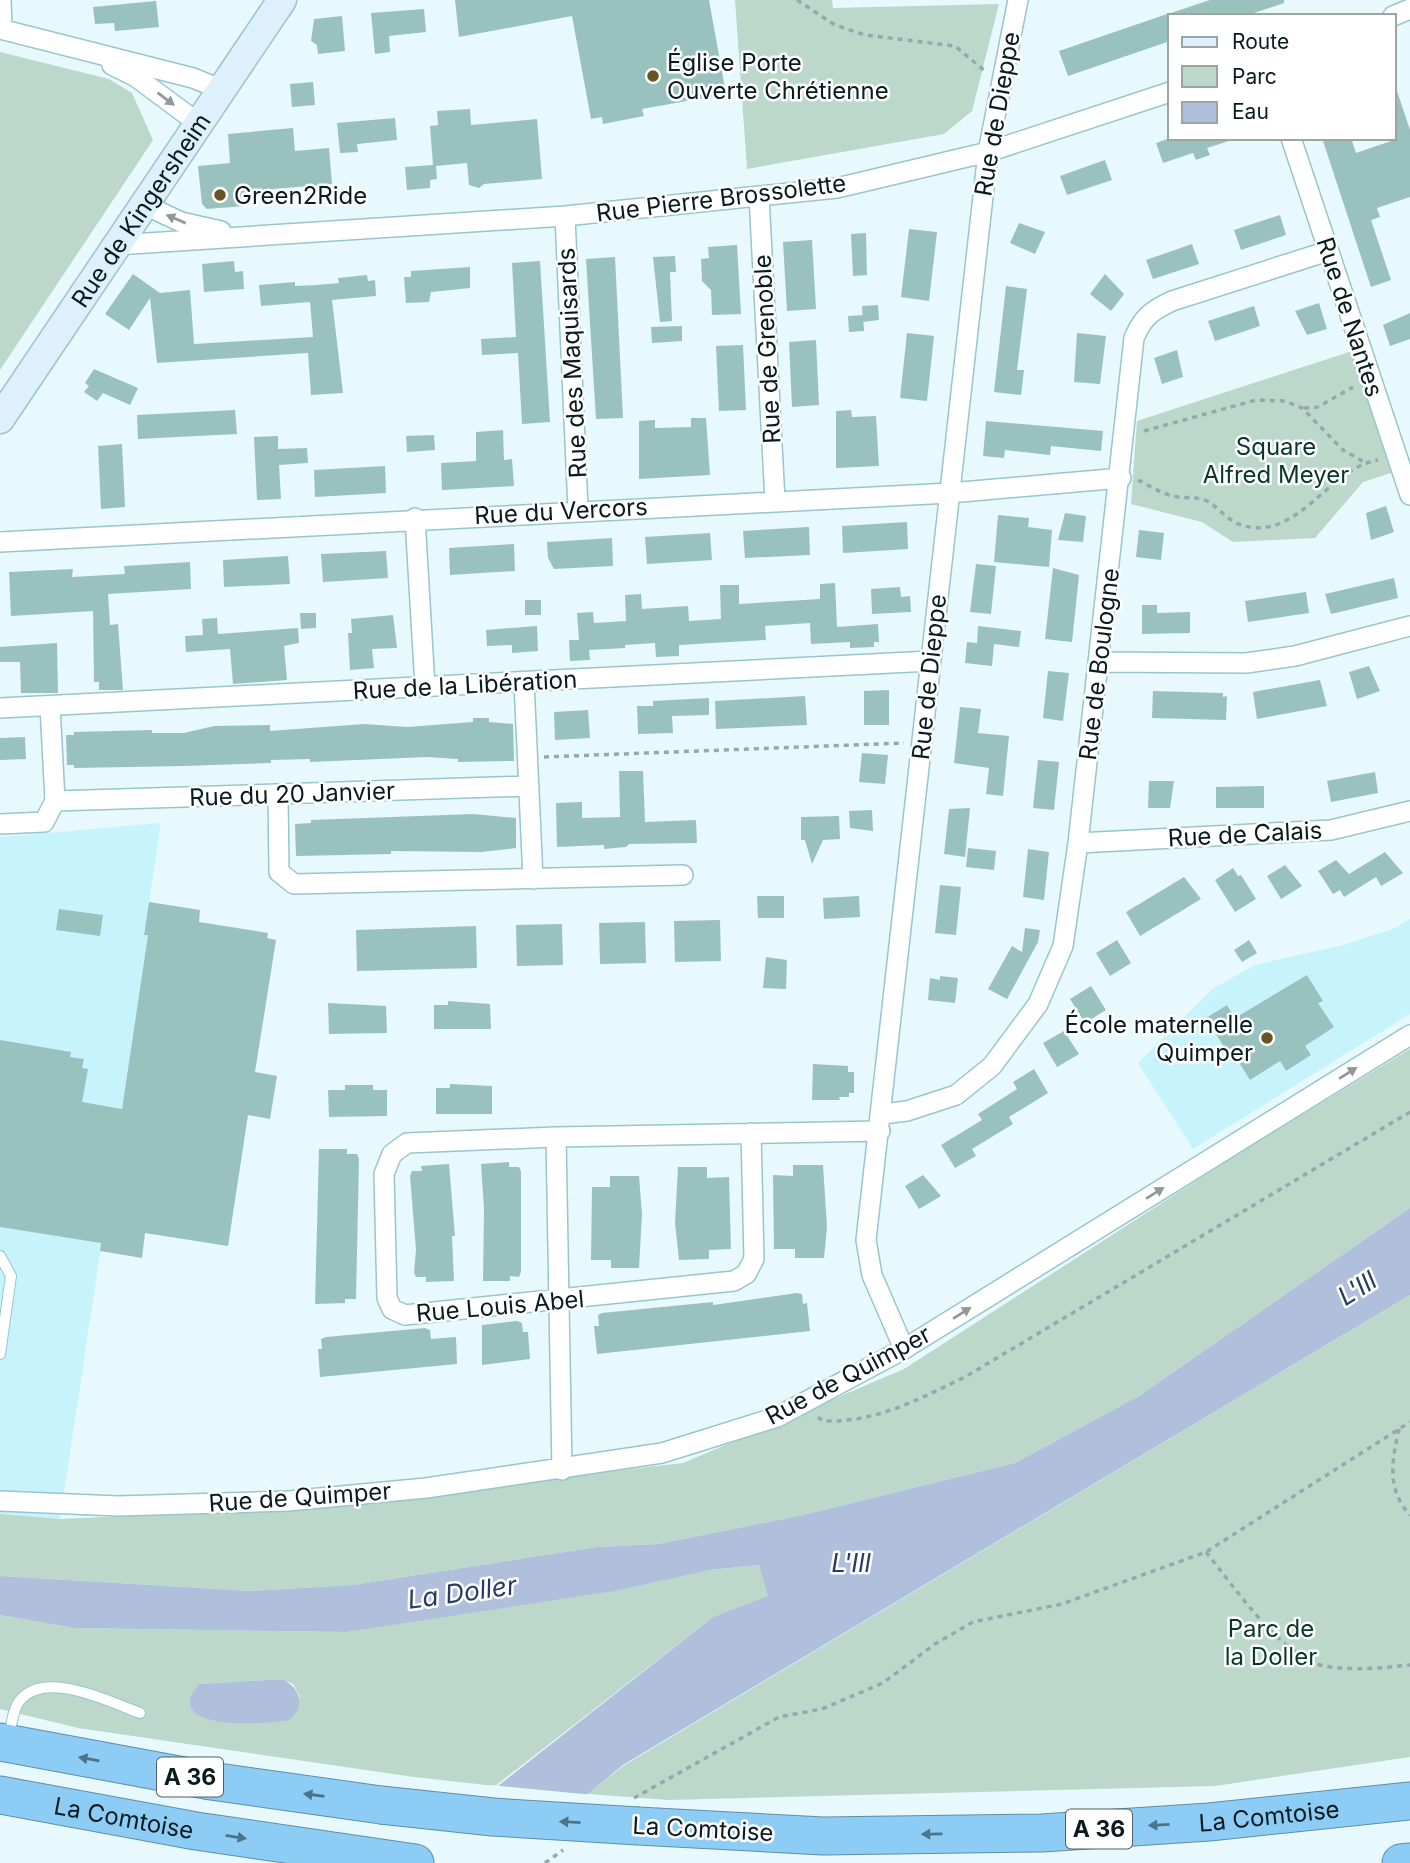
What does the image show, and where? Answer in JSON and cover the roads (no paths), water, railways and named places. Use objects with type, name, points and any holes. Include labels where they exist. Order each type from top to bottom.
[{"type":"highway","name":"La Comtoise","points":[[4,1743],[211,1781],[382,1805],[493,1817],[634,1813],[823,1836],[1042,1832],[1209,1822],[1410,1801]]},
{"type":"highway","name":"La Comtoise","points":[[0,1795],[322,1851],[415,1863]]},
{"type":"highway","points":[[1401,1863],[1410,1862]]},
{"type":"main road","name":"Rue de Kingersheim","points":[[0,419],[282,0]]},
{"type":"street","points":[[1,0],[1,29],[89,54],[181,75],[220,89]]},
{"type":"street","name":"Rue de Dieppe","points":[[904,1349],[872,1275],[866,1253],[988,152],[1018,0]]},
{"type":"street","points":[[89,54],[136,77],[198,123]]},
{"type":"street","name":"Rue Pierre Brossolette","points":[[116,245],[565,216],[837,188],[988,152],[1168,93]]},
{"type":"street","name":"Rue de Nantes","points":[[1292,140],[1410,495]]},
{"type":"street","name":"Rue de Grenoble","points":[[759,196],[775,501]]},
{"type":"street","name":"Rue Pierre Brossolette","points":[[143,204],[181,222],[205,229],[260,236]]},
{"type":"street","name":"Rue des Maquisards","points":[[565,216],[578,509]]},
{"type":"street","name":"Rue de Boulogne","points":[[556,1137],[751,1133],[881,1123],[907,1111],[956,1095],[992,1066],[1038,1004],[1063,946],[1078,843],[1134,338],[1148,312],[1172,301],[1328,251]]},
{"type":"street","name":"Rue du Vercors","points":[[0,542],[578,509],[950,493],[1121,474]]},
{"type":"street","points":[[415,518],[425,687]]},
{"type":"street","points":[[1099,662],[1246,663],[1295,656],[1410,626]]},
{"type":"street","name":"Rue de la Libération","points":[[0,708],[931,661]]},
{"type":"street","points":[[524,682],[533,878]]},
{"type":"street","points":[[0,824],[44,822],[55,801],[50,706]]},
{"type":"street","name":"Rue du 20 Janvier","points":[[55,801],[528,786]]},
{"type":"street","points":[[278,794],[279,872],[294,884],[683,875]]},
{"type":"street","name":"Rue de Calais","points":[[1078,843],[1331,830],[1410,811]]},
{"type":"street","name":"Rue de Quimper","points":[[0,1501],[118,1506],[288,1501],[426,1488],[562,1470],[662,1453],[777,1418],[904,1349],[1410,1034]]},
{"type":"street","name":"Rue Louis Abel","points":[[556,1137],[407,1143],[392,1154],[384,1174],[387,1298],[392,1309],[405,1315],[734,1281],[746,1274],[754,1259],[751,1133]]},
{"type":"street","points":[[556,1137],[562,1470]]},
{"type":"lane","points":[[0,1256],[11,1276],[0,1353]]},
{"type":"lane","points":[[4,1743],[17,1705],[31,1691],[51,1687],[80,1691],[141,1713]]},
{"type":"water","name":"L'Ill","points":[[1410,1208],[1410,1295],[623,1765],[588,1794],[400,1863],[713,1617],[768,1596],[759,1565],[709,1570],[614,1591],[346,1632],[74,1628],[0,1615],[0,1576],[251,1591],[353,1585],[597,1547],[658,1544],[803,1515],[1015,1463],[1139,1396]]},
{"type":"water","points":[[282,1679],[293,1687],[299,1697],[298,1709],[290,1720],[231,1723],[214,1721],[192,1709],[190,1698],[199,1684]]},
{"type":"place","name":"Église Porte Ouverte Chrétienne","points":[[653,76]]},
{"type":"place","name":"Green2Ride","points":[[220,195]]},
{"type":"place","name":"École maternelle Quimper","points":[[1267,1038]]},
{"type":"park label","name":"Square Alfred Meyer","points":[[1276,460]]},
{"type":"park label","name":"Parc de la Doller","points":[[1271,1642]]},
{"type":"water label","name":"La Doller","points":[[462,1592]]}]
